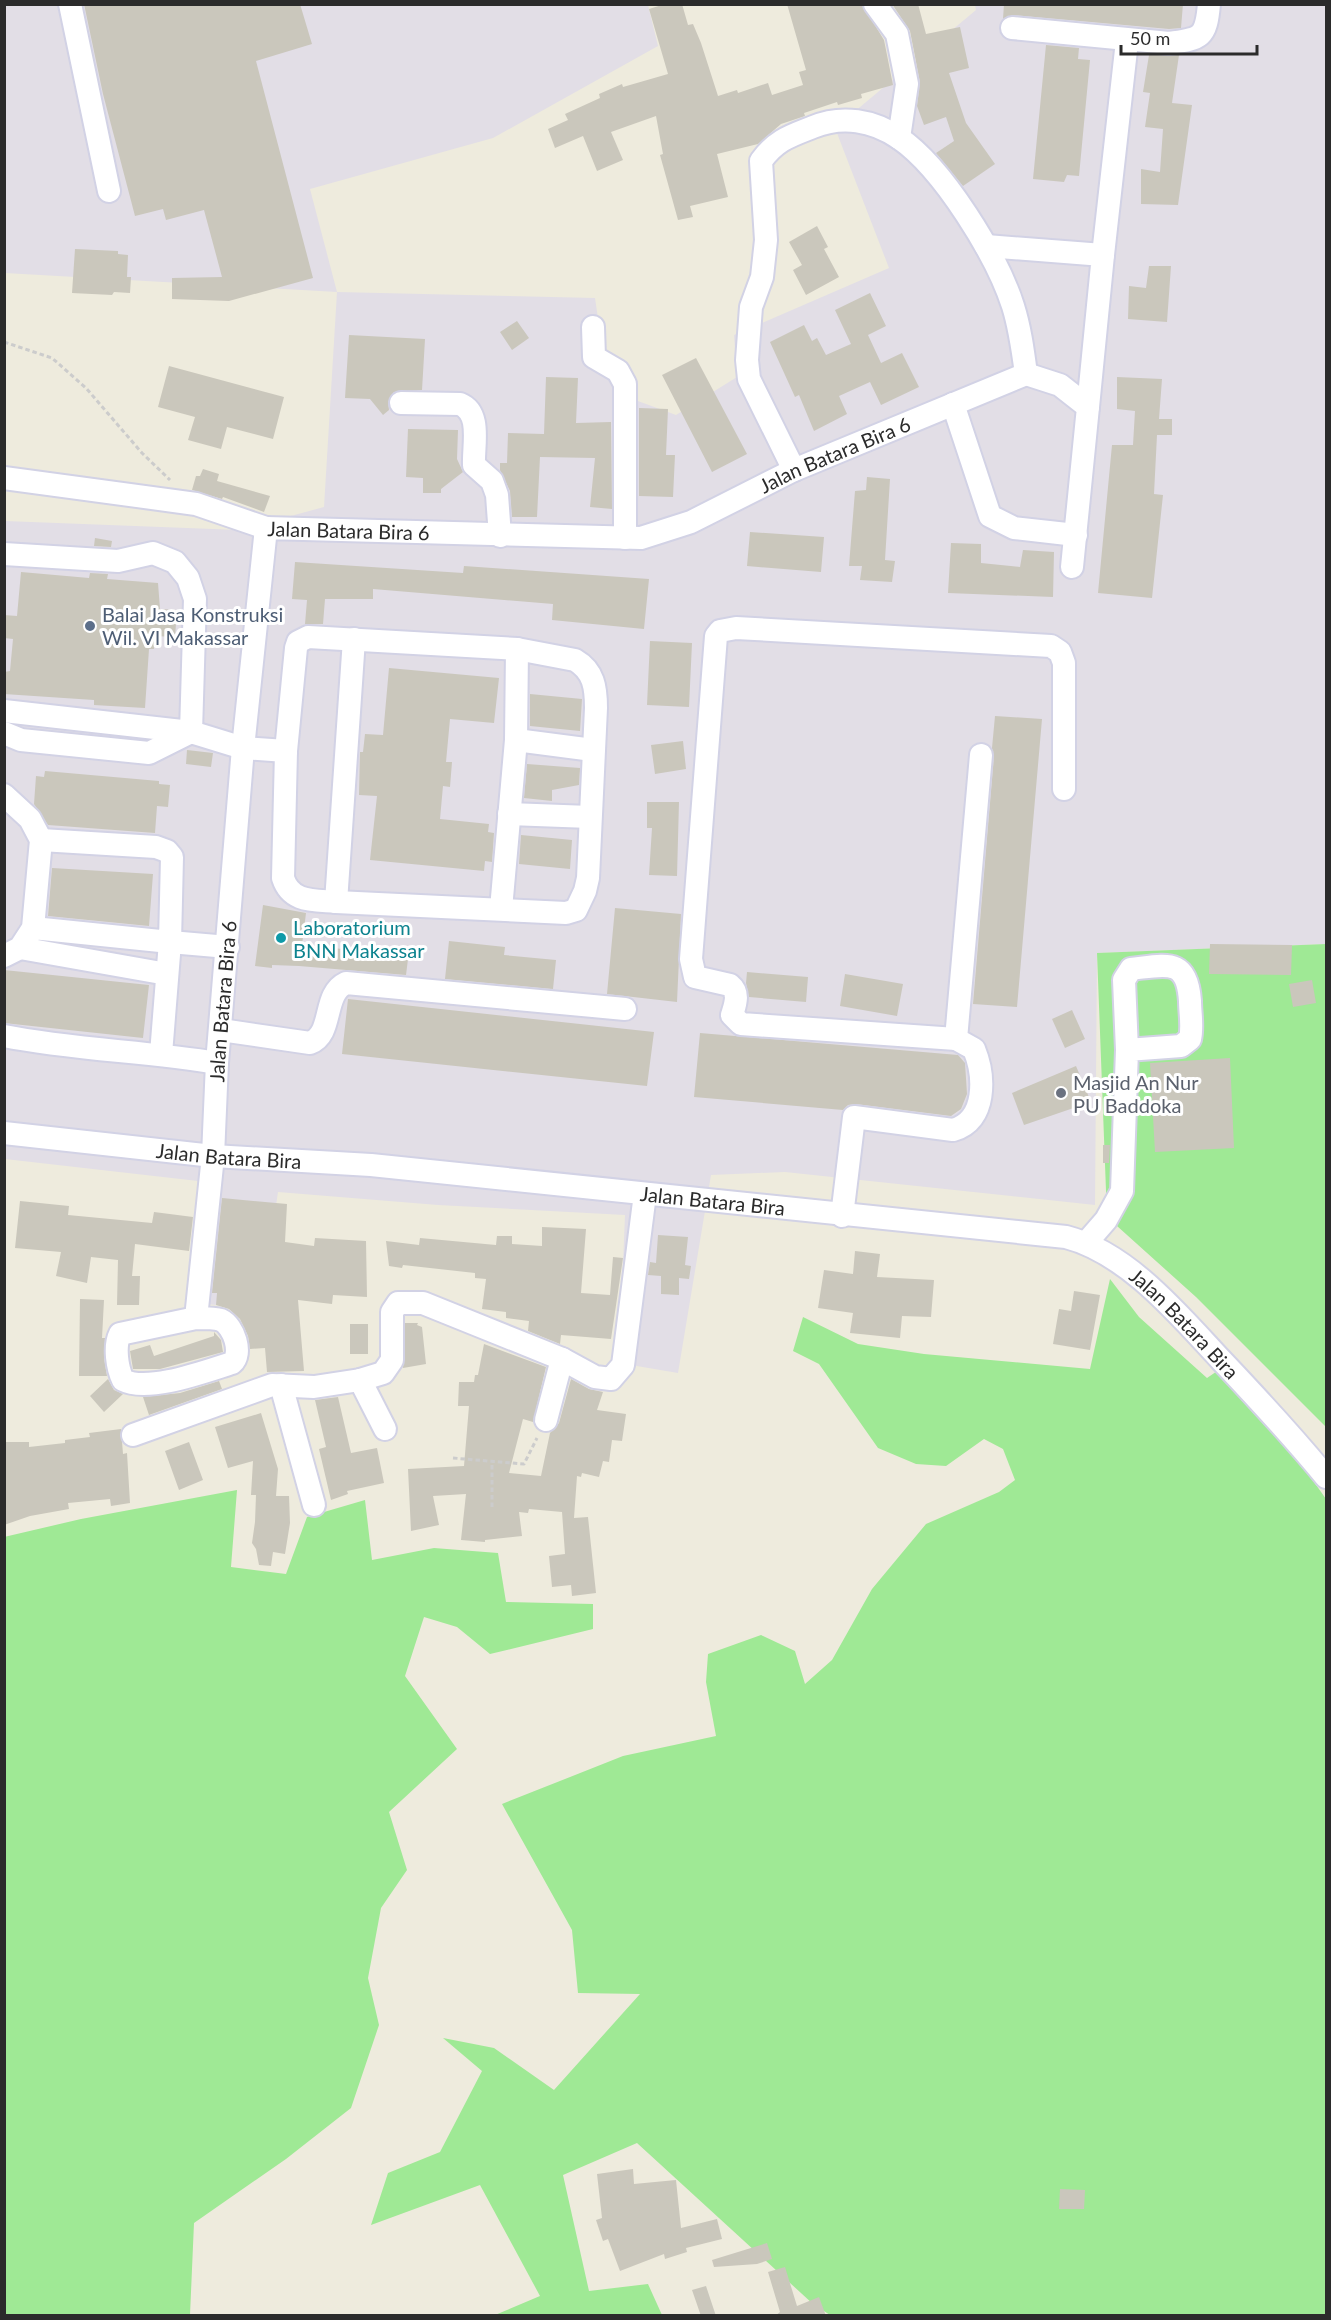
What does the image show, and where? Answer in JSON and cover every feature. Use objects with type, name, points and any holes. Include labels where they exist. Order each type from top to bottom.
[{"type":"street","points":[[70,4],[109,191]]},
{"type":"street","points":[[875,4],[897,34],[907,84],[899,138]]},
{"type":"street","points":[[1012,28],[1169,44],[1194,40],[1202,34],[1207,24],[1209,4]]},
{"type":"street","points":[[1072,567],[1127,41]]},
{"type":"street","points":[[794,470],[749,379],[747,360],[751,307],[762,277],[766,240],[761,162],[776,143],[822,123],[846,118],[872,124],[899,138],[931,166],[986,246],[1013,306],[1022,338],[1026,374],[1060,385],[1088,407]]},
{"type":"street","points":[[986,246],[1103,255]]},
{"type":"street","points":[[593,327],[594,357],[618,371],[625,384],[626,538]]},
{"type":"street","name":"Jalan Batara Bira 6","points":[[196,1318],[213,1156],[217,1064],[243,748],[266,528],[500,536],[626,538],[649,536],[691,522],[794,470],[1026,374]]},
{"type":"street","points":[[401,403],[460,404],[468,407],[473,414],[474,465],[492,481],[497,495],[500,536]]},
{"type":"street","points":[[953,404],[990,516],[1014,528],[1076,535]]},
{"type":"street","points":[[4,478],[196,504],[266,528]]},
{"type":"street","points":[[4,554],[118,561],[153,553],[175,562],[188,578],[195,598],[191,732]]},
{"type":"street","points":[[842,1216],[854,1117],[953,1130],[972,1120],[980,1095],[977,1056],[974,1049],[956,1039],[741,1024],[732,1015],[735,989],[730,985],[695,977],[691,959],[716,636],[720,631],[736,628],[1051,646],[1060,652],[1065,663],[1064,789]]},
{"type":"street","points":[[309,637],[517,648],[576,660],[588,670],[596,688],[588,878],[576,910],[566,913],[336,902],[304,900],[294,895],[285,886],[283,878],[286,751],[298,642],[309,637]]},
{"type":"street","points":[[336,902],[354,639]]},
{"type":"street","points":[[501,909],[516,740],[517,648]]},
{"type":"street","points":[[4,711],[191,732],[243,748],[286,751]]},
{"type":"street","points":[[4,733],[21,740],[149,753],[191,732]]},
{"type":"street","points":[[516,740],[593,750]]},
{"type":"street","points":[[956,1039],[981,755]]},
{"type":"street","points":[[4,795],[30,819],[41,840],[33,928],[12,952]]},
{"type":"street","points":[[509,814],[590,817]]},
{"type":"street","points":[[41,840],[156,847],[167,851],[172,857],[170,942],[161,1054]]},
{"type":"street","points":[[33,928],[228,947]]},
{"type":"street","points":[[12,952],[167,974]]},
{"type":"street","points":[[221,1030],[310,1043],[318,1040],[336,990],[346,983],[625,1009]]},
{"type":"street","points":[[4,1036],[30,1041],[161,1054],[217,1064]]},
{"type":"street","points":[[1086,1242],[1106,1220],[1122,1191],[1126,1050]]},
{"type":"street","name":"Jalan Batara Bira","points":[[4,1133],[213,1156],[371,1165],[1066,1238],[1086,1242],[1111,1256],[1170,1306],[1288,1430],[1326,1477]]},
{"type":"street","points":[[133,1435],[272,1385],[314,1387],[360,1380],[383,1373],[390,1365],[392,1312],[398,1303],[423,1303],[562,1359],[595,1377],[606,1380],[616,1376],[621,1371],[645,1194]]},
{"type":"street","points":[[196,1318],[222,1320],[228,1326],[237,1347],[235,1361],[155,1384],[137,1385],[123,1380],[118,1360],[117,1340],[120,1334],[196,1318]]},
{"type":"street","points":[[546,1420],[562,1359]]},
{"type":"street","points":[[360,1380],[385,1429]]},
{"type":"street","points":[[281,1385],[314,1505]]},
{"type":"path","points":[[4,342],[52,358],[86,388],[142,453],[173,482]]},
{"type":"path","points":[[453,1458],[524,1464],[546,1420]]},
{"type":"path","points":[[492,1461],[492,1508]]},
{"type":"shaded area","points":[[5,5],[648,5],[658,46],[493,138],[310,189],[337,292],[5,273]]},
{"type":"shaded area","points":[[975,5],[1326,5],[1326,944],[1097,953],[1095,1205],[785,1172],[711,1175],[678,1373],[619,1363],[625,1215],[438,1205],[278,1192],[261,1308],[190,1303],[198,1181],[5,1159],[5,521],[239,530],[324,507],[337,292],[595,298],[604,359],[627,397],[676,415],[737,377],[734,335],[889,268],[835,128],[976,10]]},
{"type":"green space","points":[[1326,944],[1326,1427],[1196,1297],[1107,1217],[1097,953]]},
{"type":"green space","points":[[1110,1279],[1139,1317],[1207,1378],[1226,1365],[1247,1387],[1326,1499],[1326,2315],[830,2315],[813,2304],[637,2143],[563,2175],[589,2291],[648,2284],[662,2315],[495,2315],[540,2296],[480,2185],[371,2225],[388,2173],[440,2152],[482,2071],[443,2038],[494,2048],[554,2090],[640,1994],[578,1993],[572,1930],[502,1804],[623,1756],[716,1736],[706,1682],[708,1654],[761,1635],[795,1651],[805,1684],[832,1660],[872,1589],[926,1524],[999,1492],[1015,1480],[1003,1449],[984,1439],[946,1466],[916,1464],[878,1448],[819,1364],[793,1351],[803,1317],[858,1344],[924,1354],[1090,1369]]},
{"type":"green space","points":[[237,1490],[231,1567],[286,1574],[307,1517],[365,1500],[372,1560],[434,1548],[498,1553],[506,1602],[593,1604],[593,1629],[490,1654],[457,1627],[424,1617],[405,1676],[457,1749],[389,1812],[407,1870],[381,1908],[368,1978],[379,2025],[351,2108],[286,2159],[194,2223],[190,2315],[5,2315],[4,1537],[81,1519]]},
{"type":"building","points":[[84,4],[300,4],[312,44],[256,61],[313,278],[229,301],[172,299],[172,278],[222,277],[204,210],[166,220],[163,209],[135,216],[103,94]]},
{"type":"building","points":[[665,4],[682,4],[688,25],[693,24],[701,43],[718,96],[737,90],[738,93],[768,83],[772,95],[803,85],[799,72],[806,70],[787,4],[862,4],[884,40],[893,85],[861,94],[862,98],[838,105],[837,102],[804,113],[805,116],[781,124],[758,144],[717,154],[728,197],[690,206],[693,217],[678,220],[660,155],[663,154],[656,116],[611,132],[623,160],[597,171],[583,136],[555,148],[548,129],[568,120],[565,114],[600,98],[599,94],[622,84],[623,87],[668,74],[649,9]]},
{"type":"building","points":[[892,4],[918,4],[926,34],[960,27],[969,68],[949,73],[966,123],[995,164],[963,186],[936,153],[954,141],[946,117],[924,125],[917,106],[920,82],[910,31]]},
{"type":"building","points":[[1004,4],[1183,4],[1181,28],[1169,29],[1013,15],[1003,19]]},
{"type":"building","points":[[1046,45],[1079,48],[1078,59],[1090,60],[1079,176],[1067,175],[1064,182],[1033,179]]},
{"type":"building","points":[[1149,55],[1179,55],[1172,103],[1192,105],[1178,205],[1141,204],[1141,169],[1160,172],[1163,129],[1145,127],[1150,93],[1143,92]]},
{"type":"building","points":[[817,226],[828,247],[824,249],[839,277],[806,295],[793,270],[802,265],[789,242]]},
{"type":"building","points":[[75,249],[118,251],[118,254],[128,255],[127,277],[131,277],[130,293],[114,292],[112,295],[72,293]]},
{"type":"building","points":[[1149,266],[1171,266],[1167,322],[1128,319],[1129,286],[1146,288]]},
{"type":"building","points":[[870,293],[886,326],[868,335],[881,363],[902,353],[919,387],[881,405],[870,382],[839,396],[847,414],[814,431],[799,395],[795,397],[770,342],[804,325],[812,341],[817,338],[826,355],[851,344],[835,310]]},
{"type":"building","points":[[517,321],[529,338],[512,350],[500,332]]},
{"type":"building","points":[[349,335],[425,339],[422,390],[394,392],[388,402],[389,410],[383,415],[370,399],[345,398]]},
{"type":"building","points":[[696,358],[747,454],[712,472],[662,375]]},
{"type":"building","points":[[169,366],[284,397],[273,439],[227,427],[221,449],[188,440],[195,417],[158,407]]},
{"type":"building","points":[[546,377],[578,378],[576,423],[611,422],[612,509],[590,507],[595,458],[540,457],[537,517],[512,517],[510,491],[500,470],[500,463],[507,463],[508,433],[544,434]]},
{"type":"building","points":[[1117,377],[1162,379],[1159,419],[1172,419],[1172,435],[1157,435],[1154,494],[1163,495],[1152,598],[1098,593],[1112,445],[1133,445],[1135,411],[1117,409]]},
{"type":"building","points":[[639,408],[668,409],[666,455],[675,455],[673,497],[639,496]]},
{"type":"building","points":[[408,429],[458,430],[457,459],[463,472],[441,489],[441,493],[423,493],[423,478],[406,477]]},
{"type":"building","points":[[203,469],[219,474],[217,481],[270,496],[264,512],[223,497],[222,499],[192,490],[196,476],[200,476]]},
{"type":"building","points":[[867,477],[890,479],[885,560],[895,561],[892,582],[860,580],[862,566],[849,566],[855,491],[866,490]]},
{"type":"building","points":[[750,532],[824,537],[821,572],[747,566]]},
{"type":"building","points":[[95,538],[112,541],[111,547],[94,546]]},
{"type":"building","points":[[951,543],[981,544],[981,563],[1020,567],[1023,550],[1054,552],[1053,597],[948,593]]},
{"type":"building","points":[[295,562],[463,573],[464,566],[649,579],[644,629],[552,620],[553,604],[373,589],[373,599],[325,599],[323,624],[305,624],[307,600],[292,599]]},
{"type":"building","name":"Balai Jasa Konstruksi Wil. VI Makassar","points":[[21,572],[89,578],[90,573],[108,574],[107,579],[158,583],[160,609],[177,610],[175,637],[155,636],[154,649],[149,649],[145,708],[94,705],[94,700],[4,694],[4,672],[10,671],[13,639],[4,638],[4,615],[17,616]]},
{"type":"building","points":[[650,641],[692,643],[689,707],[647,705]]},
{"type":"building","points":[[389,668],[499,678],[494,723],[450,719],[446,762],[452,762],[450,787],[443,786],[440,819],[489,824],[488,832],[494,833],[492,862],[485,861],[484,871],[370,860],[377,796],[359,795],[360,752],[363,752],[365,734],[383,735]]},
{"type":"building","points":[[530,694],[582,699],[580,731],[530,726]]},
{"type":"building","points":[[995,716],[1042,719],[1017,1007],[973,1004],[994,756],[992,748]]},
{"type":"building","points":[[683,741],[686,769],[655,774],[651,745]]},
{"type":"building","points":[[187,750],[213,753],[211,767],[186,764]]},
{"type":"building","points":[[527,764],[580,768],[579,785],[552,790],[552,801],[524,798]]},
{"type":"building","points":[[45,771],[159,781],[159,784],[170,785],[168,807],[157,806],[155,833],[48,825],[34,804],[36,776],[44,777]]},
{"type":"building","points":[[647,802],[679,802],[677,876],[649,875],[652,828],[647,828]]},
{"type":"building","points":[[521,835],[572,840],[570,869],[519,864]]},
{"type":"building","points":[[52,868],[153,874],[149,926],[48,916]]},
{"type":"building","points":[[263,905],[306,913],[302,945],[363,951],[363,946],[409,951],[406,975],[299,966],[272,965],[272,968],[255,966]]},
{"type":"building","points":[[615,908],[681,914],[677,1002],[607,994]]},
{"type":"building","points":[[449,941],[505,947],[504,955],[556,960],[553,989],[445,979]]},
{"type":"building","points":[[1210,944],[1292,945],[1291,975],[1209,974]]},
{"type":"building","points":[[4,970],[149,985],[143,1038],[4,1023]]},
{"type":"building","points":[[747,972],[808,977],[806,1002],[749,997],[746,983]]},
{"type":"building","points":[[845,974],[903,984],[897,1016],[840,1006]]},
{"type":"building","points":[[1312,980],[1316,1003],[1293,1007],[1289,984]]},
{"type":"building","points":[[348,999],[654,1032],[647,1086],[342,1054]]},
{"type":"building","points":[[1072,1010],[1085,1039],[1065,1048],[1052,1019]]},
{"type":"building","points":[[700,1033],[958,1055],[965,1063],[967,1094],[961,1109],[951,1116],[856,1104],[848,1105],[843,1110],[694,1097]]},
{"type":"building","points":[[1230,1058],[1234,1148],[1155,1152],[1150,1063]]},
{"type":"building","name":"Masjid An Nur PU Baddoka","points":[[1076,1066],[1091,1102],[1024,1125],[1012,1093]]},
{"type":"building","points":[[1103,1145],[1110,1145],[1109,1163],[1103,1163]]},
{"type":"building","points":[[222,1198],[287,1204],[285,1242],[314,1246],[315,1238],[366,1241],[367,1297],[333,1295],[332,1304],[298,1300],[304,1371],[267,1372],[265,1348],[250,1349],[248,1336],[240,1319],[229,1309],[216,1305],[217,1293],[212,1293]]},
{"type":"building","points":[[20,1201],[69,1206],[68,1215],[152,1223],[154,1212],[193,1217],[189,1251],[135,1244],[132,1276],[140,1276],[139,1305],[117,1305],[118,1260],[91,1257],[87,1283],[56,1276],[61,1252],[15,1248]]},
{"type":"building","points":[[542,1227],[586,1229],[581,1293],[610,1295],[613,1257],[623,1258],[611,1339],[561,1335],[560,1344],[528,1331],[529,1321],[506,1318],[506,1312],[482,1309],[486,1279],[475,1278],[475,1273],[403,1265],[402,1268],[389,1266],[386,1241],[419,1245],[420,1238],[496,1245],[497,1236],[512,1236],[512,1244],[542,1246]]},
{"type":"building","points":[[658,1235],[688,1237],[685,1265],[691,1266],[689,1279],[679,1278],[679,1295],[661,1294],[661,1276],[648,1275],[650,1262],[656,1263]]},
{"type":"building","points":[[855,1251],[880,1254],[877,1277],[934,1280],[931,1317],[902,1316],[900,1338],[850,1333],[853,1313],[818,1308],[824,1270],[853,1274]]},
{"type":"building","points":[[1074,1291],[1100,1295],[1090,1350],[1053,1344],[1059,1309],[1071,1311]]},
{"type":"building","points":[[80,1299],[104,1300],[102,1338],[105,1338],[104,1358],[107,1376],[79,1376]]},
{"type":"building","points":[[405,1323],[418,1323],[417,1325],[422,1327],[426,1364],[403,1368]]},
{"type":"building","points":[[350,1324],[368,1324],[368,1354],[350,1354]]},
{"type":"building","points":[[214,1332],[221,1340],[223,1352],[160,1369],[133,1369],[130,1351],[150,1345],[154,1356],[214,1336]]},
{"type":"building","points":[[484,1344],[546,1367],[533,1422],[523,1419],[509,1473],[541,1476],[550,1433],[559,1423],[571,1379],[589,1389],[603,1392],[597,1410],[626,1414],[622,1441],[612,1440],[609,1462],[603,1461],[599,1477],[582,1473],[581,1477],[577,1476],[574,1518],[588,1517],[596,1593],[572,1596],[571,1585],[552,1587],[549,1556],[565,1554],[562,1512],[529,1509],[528,1513],[519,1512],[522,1536],[485,1540],[485,1542],[461,1540],[466,1494],[433,1496],[439,1525],[411,1531],[408,1469],[464,1466],[469,1406],[458,1406],[459,1382],[474,1382],[475,1375],[478,1375]]},
{"type":"building","points":[[108,1379],[114,1390],[123,1394],[104,1412],[90,1396]]},
{"type":"building","points":[[219,1381],[222,1389],[149,1415],[143,1397],[180,1393]]},
{"type":"building","points":[[338,1397],[351,1453],[377,1448],[384,1483],[347,1491],[348,1494],[331,1500],[319,1449],[326,1447],[315,1400]]},
{"type":"building","points":[[261,1413],[278,1469],[276,1496],[289,1496],[290,1523],[285,1554],[273,1552],[271,1566],[259,1565],[256,1549],[252,1543],[256,1495],[251,1495],[253,1461],[228,1468],[215,1427]]},
{"type":"building","points":[[121,1429],[123,1454],[127,1453],[130,1503],[111,1506],[110,1499],[68,1503],[69,1509],[30,1516],[4,1525],[4,1442],[29,1442],[29,1447],[65,1443],[65,1440],[90,1437],[89,1433]]},
{"type":"building","points":[[189,1442],[203,1480],[179,1490],[165,1451]]},
{"type":"building","points":[[633,2169],[634,2184],[676,2180],[681,2228],[717,2219],[722,2239],[686,2248],[687,2252],[665,2259],[664,2254],[620,2271],[608,2239],[603,2241],[596,2220],[602,2218],[597,2174]]},
{"type":"building","points":[[1060,2189],[1085,2190],[1084,2209],[1059,2209]]},
{"type":"building","points":[[767,2243],[772,2259],[757,2264],[714,2267],[712,2260]]},
{"type":"building","points":[[785,2267],[797,2306],[819,2297],[826,2316],[775,2316],[780,2312],[768,2272]]},
{"type":"building","points":[[706,2286],[716,2316],[701,2316],[692,2290]]},
{"type":"place","name":"Balai Jasa Konstruksi Wil. VI Makassar","points":[[90,626]]},
{"type":"place","name":"Laboratorium BNN Makassar","points":[[281,938]]},
{"type":"place","name":"Masjid An Nur PU Baddoka","points":[[1061,1093]]}]
